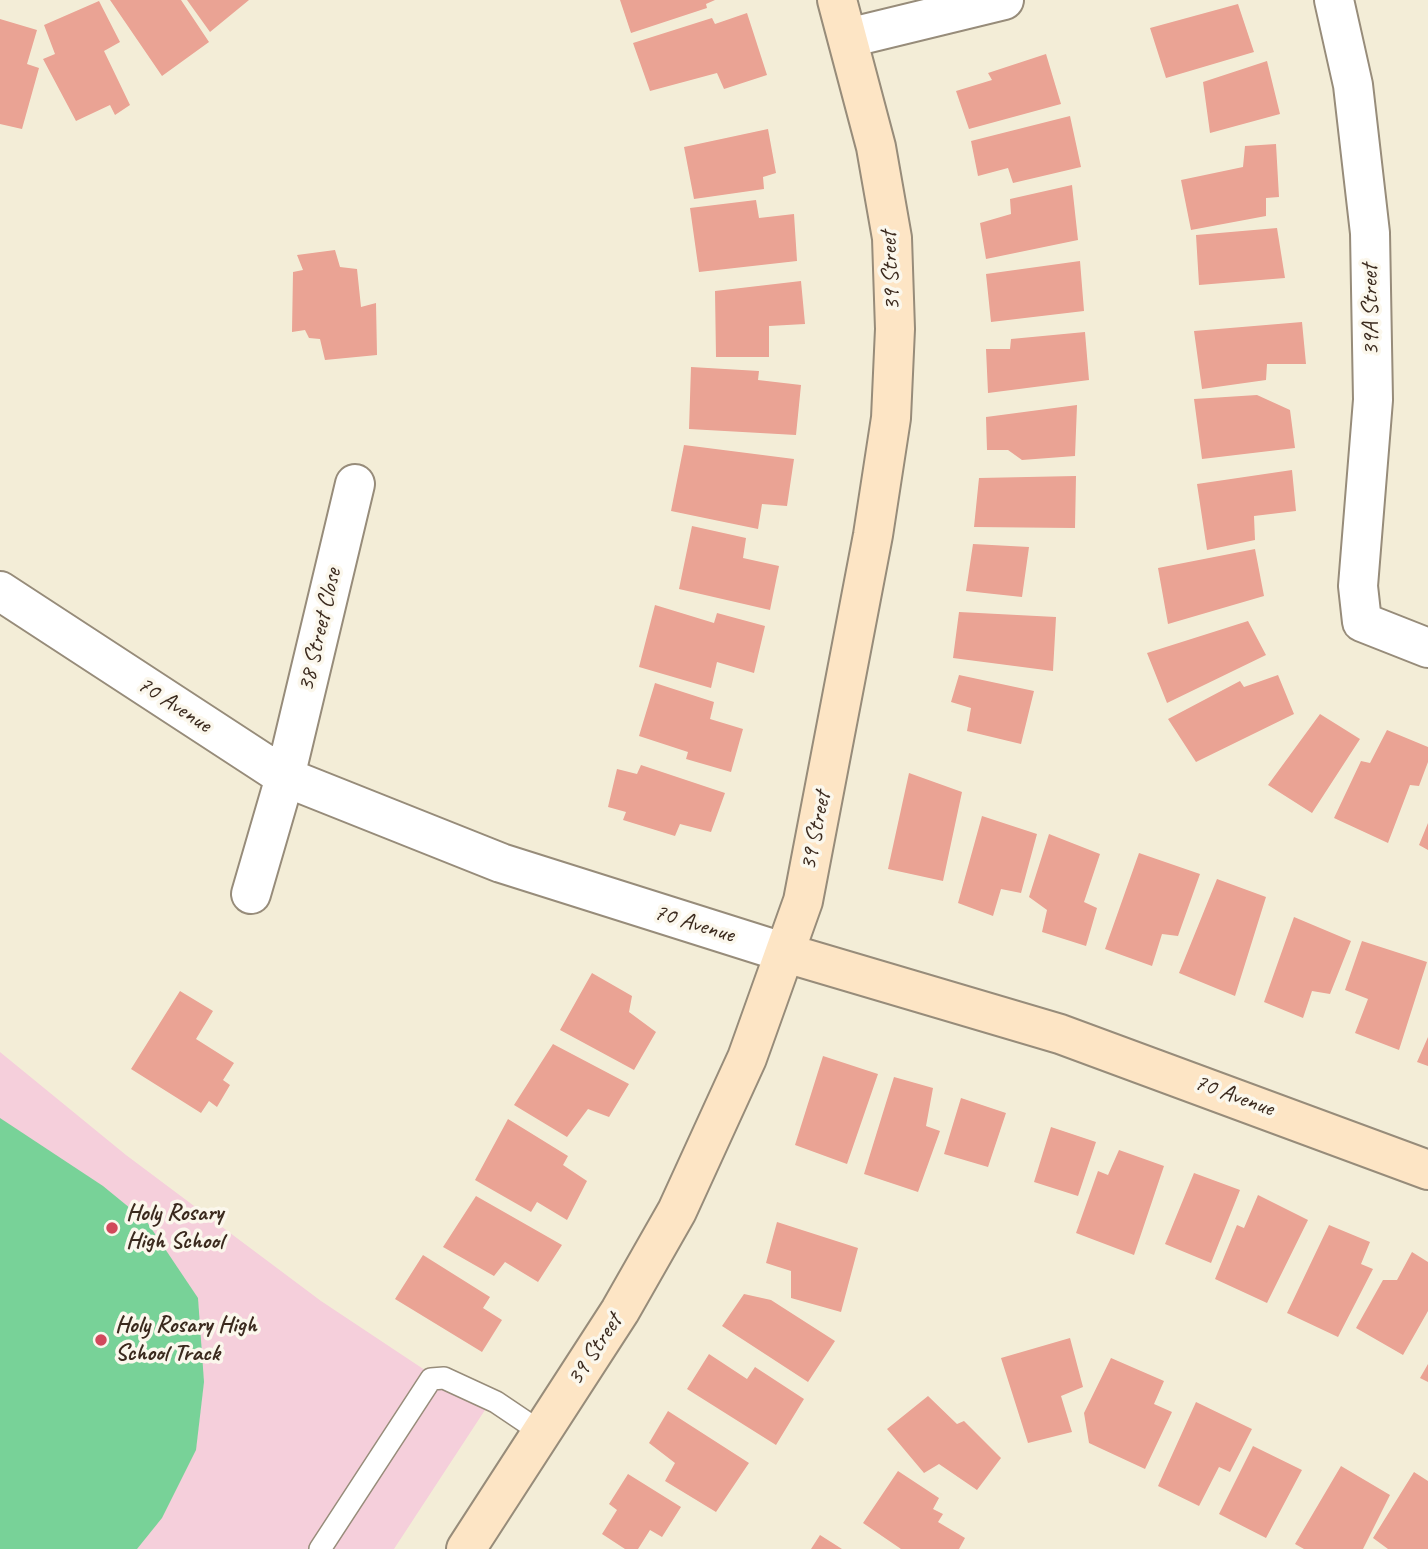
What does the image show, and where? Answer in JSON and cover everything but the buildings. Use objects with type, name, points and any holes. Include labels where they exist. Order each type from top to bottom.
[{"type":"street","name":"39 Street","points":[[466,1549],[620,1311],[677,1211],[747,1058],[786,953],[804,893],[873,535],[891,418],[895,329],[892,238],[876,146],[836,0]]},
{"type":"street","points":[[848,38],[1004,0]]},
{"type":"street","name":"39A Street","points":[[1334,0],[1353,85],[1370,233],[1373,400],[1357,586],[1362,622],[1428,648]]},
{"type":"street","name":"38 Street Close","points":[[251,894],[285,777],[355,484]]},
{"type":"street","name":"70 Avenue","points":[[0,591],[285,777],[501,863],[786,953],[1060,1034],[1300,1120],[1428,1170]]},
{"type":"lane","points":[[320,1549],[431,1379],[444,1378],[496,1402],[542,1433]]},
{"type":"shaded area","name":"Holy Rosary High School","points":[[0,1052],[126,1155],[321,1301],[485,1410],[394,1549],[0,1549]]},
{"type":"green space","name":"Holy Rosary High School Track","points":[[0,1118],[103,1186],[147,1222],[198,1298],[204,1382],[196,1450],[162,1518],[137,1549],[0,1549]]},
{"type":"place","name":"Holy Rosary High School","points":[[112,1228]]},
{"type":"place","name":"Holy Rosary High School Track","points":[[101,1340]]}]
